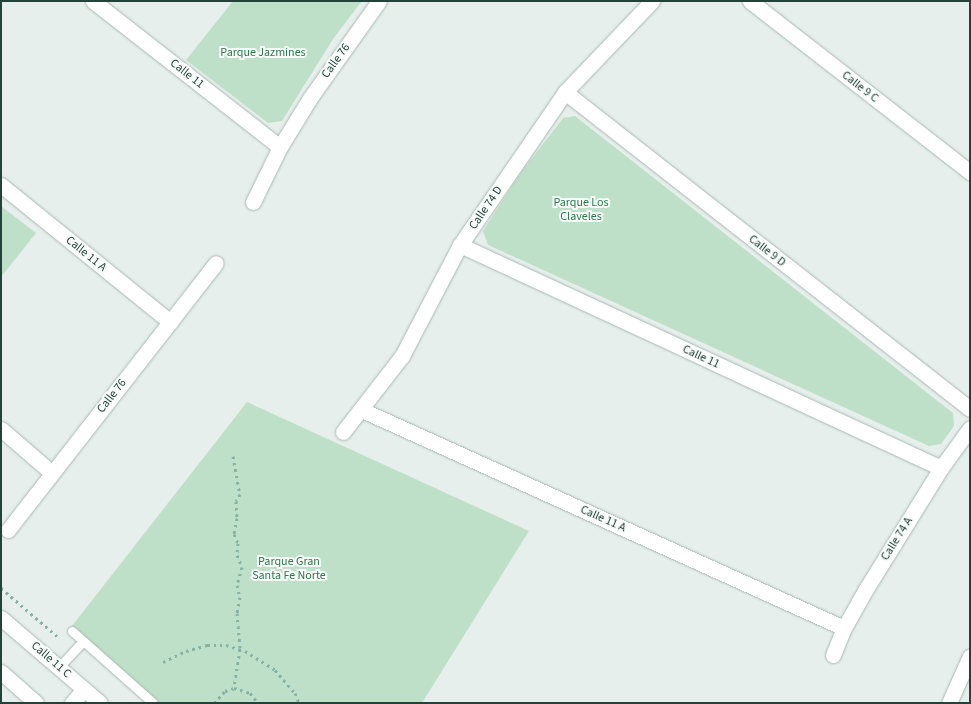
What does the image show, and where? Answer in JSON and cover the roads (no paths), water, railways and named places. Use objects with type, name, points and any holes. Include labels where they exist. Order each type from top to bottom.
[{"type":"street","name":"Calle 11","points":[[93,1],[280,147]]},
{"type":"street","name":"Calle 76","points":[[253,202],[280,147],[310,98],[379,1]]},
{"type":"street","name":"Calle 74 D","points":[[343,432],[362,410],[402,356],[460,245],[565,92],[652,1]]},
{"type":"street","name":"Calle 9 C","points":[[750,1],[970,172]]},
{"type":"street","name":"Calle 9 D","points":[[565,92],[970,409]]},
{"type":"street","name":"Calle 11 A","points":[[1,185],[170,322]]},
{"type":"street","name":"Calle 11","points":[[460,245],[941,468]]},
{"type":"street","name":"Calle 76","points":[[8,530],[216,263]]},
{"type":"street","name":"Calle 11 A","points":[[362,410],[844,628]]},
{"type":"street","name":"Calle 74 A","points":[[833,655],[844,628],[941,468],[970,428]]},
{"type":"street","points":[[1,429],[52,473]]},
{"type":"street","name":"Calle 11 C","points":[[1,618],[100,703]]},
{"type":"street","points":[[949,703],[970,656]]},
{"type":"street","points":[[1,672],[36,703]]},
{"type":"street","points":[[72,703],[84,689]]},
{"type":"lane","points":[[72,632],[153,703]]},
{"type":"lane","points":[[59,667],[83,642]]},
{"type":"park label","name":"Parque Jazmines","points":[[263,53]]},
{"type":"park label","name":"Parque Los Claveles","points":[[581,210]]},
{"type":"park label","name":"Parque Gran Santa Fe Norte","points":[[289,569]]}]
